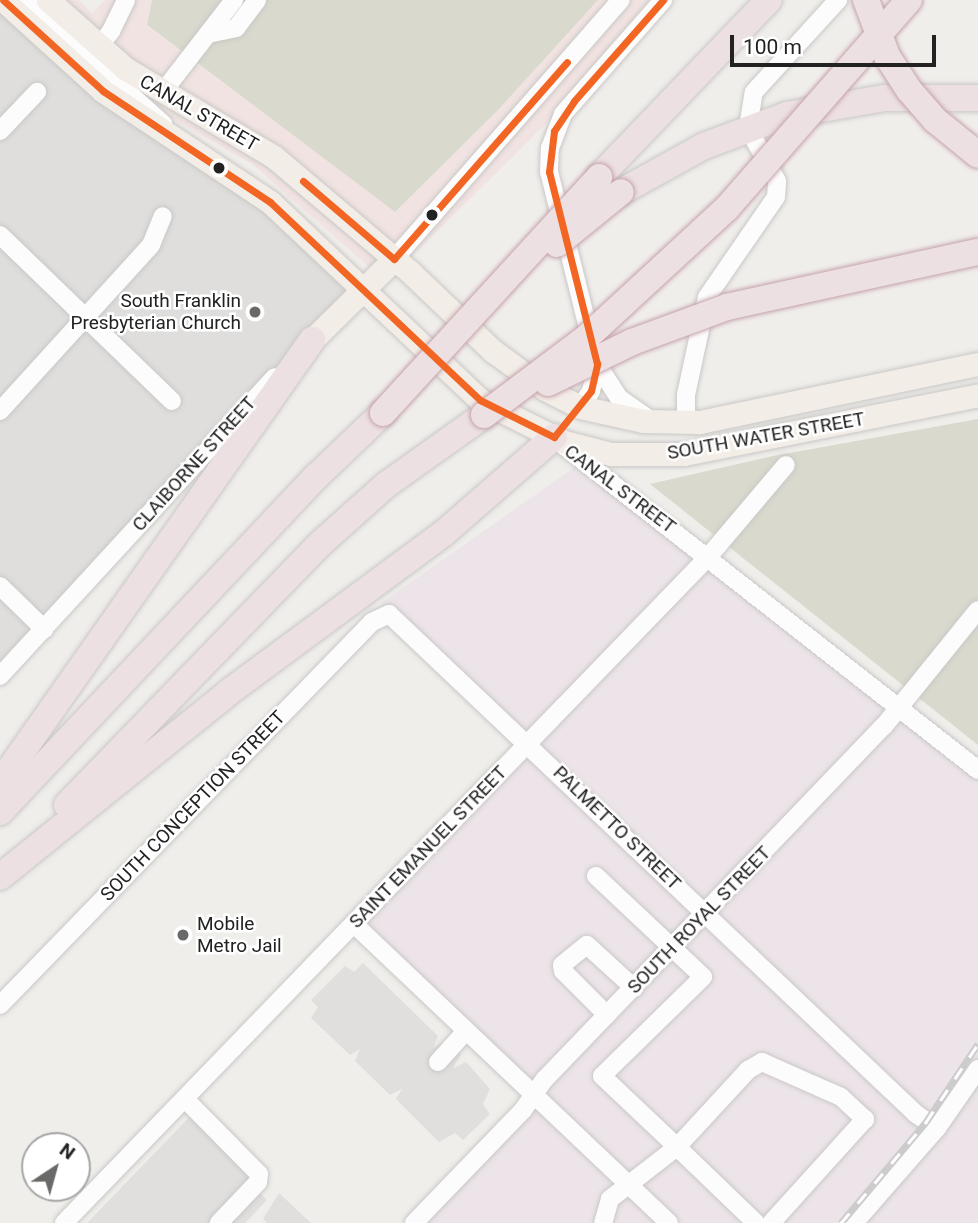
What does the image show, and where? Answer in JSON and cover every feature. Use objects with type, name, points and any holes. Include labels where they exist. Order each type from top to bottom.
[{"type":"highway","points":[[477,315],[511,269],[769,0]]},
{"type":"highway","points":[[866,0],[887,56],[909,90],[935,120],[978,155]]},
{"type":"highway","points":[[0,877],[320,544],[427,457],[585,339],[727,208],[909,0]]},
{"type":"highway","points":[[0,811],[317,476],[383,413],[477,315],[621,192],[677,159],[748,128],[852,102],[978,98]]},
{"type":"highway","points":[[484,415],[612,350],[706,314],[978,252]]},
{"type":"highway","points":[[0,783],[163,558],[312,340]]},
{"type":"highway","points":[[0,877],[229,692],[444,533],[554,438]]},
{"type":"main road","name":"CANAL STREET","points":[[3,0],[103,91],[270,202],[480,400],[554,438]]},
{"type":"main road","name":"CANAL STREET","points":[[48,0],[93,53],[274,157],[394,259],[512,366],[580,407]]},
{"type":"main road","name":"CLAIBORNE STREET","points":[[312,340],[394,259]]},
{"type":"main road","name":"SOUTH WATER STREET","points":[[580,407],[657,423],[686,424],[978,365]]},
{"type":"main road","name":"SOUTH WATER STREET","points":[[554,438],[611,454],[684,454],[978,395]]},
{"type":"main road","points":[[554,438],[580,407]]},
{"type":"street","points":[[25,0],[93,53],[175,138]]},
{"type":"street","points":[[93,53],[126,0]]},
{"type":"street","points":[[162,93],[234,0]]},
{"type":"street","points":[[208,34],[236,29],[257,0]]},
{"type":"street","points":[[394,259],[621,0]]},
{"type":"street","points":[[657,423],[619,398],[597,364],[549,172],[550,148],[563,114],[663,0]]},
{"type":"street","points":[[686,424],[693,359],[713,283],[776,197],[777,181],[748,128],[754,92],[838,0]]},
{"type":"street","points":[[0,131],[37,92]]},
{"type":"street","points":[[0,411],[151,245],[163,216]]},
{"type":"street","points":[[0,234],[172,401]]},
{"type":"street","name":"CLAIBORNE STREET","points":[[0,676],[312,340]]},
{"type":"street","points":[[580,407],[593,383],[597,364]]},
{"type":"street","name":"CANAL STREET","points":[[554,438],[709,556],[978,770]]},
{"type":"street","name":"SAINT EMANUEL STREET","points":[[64,1223],[709,556],[786,465]]},
{"type":"street","points":[[0,586],[44,629]]},
{"type":"street","name":"SOUTH ROYAL STREET","points":[[414,1223],[607,1015],[900,708],[978,610]]},
{"type":"street","name":"PALMETTO STREET","points":[[389,614],[937,1128]]},
{"type":"street","name":"SOUTH CONCEPTION STREET","points":[[0,1005],[372,622],[389,614]]},
{"type":"street","points":[[596,876],[703,977],[602,1076],[756,1223]]},
{"type":"street","points":[[354,924],[669,1223]]},
{"type":"street","points":[[607,1015],[562,971],[562,965],[587,945],[634,988]]},
{"type":"street","points":[[438,1062],[465,1032]]},
{"type":"street","points":[[603,1223],[610,1199],[677,1147],[748,1070],[762,1062],[841,1097],[865,1119],[771,1223]]},
{"type":"street","points":[[854,1223],[937,1128],[978,1069]]},
{"type":"street","points":[[185,1098],[259,1174],[258,1182],[219,1223]]},
{"type":"shaded area","points":[[0,0],[359,285],[0,674]]},
{"type":"shaded area","points":[[16,0],[79,0],[92,13],[105,0],[152,0],[147,26],[395,212],[498,110],[598,0],[671,0],[386,282],[252,164],[97,76]]},
{"type":"shaded area","points":[[152,0],[598,0],[498,110],[395,212],[147,25]]},
{"type":"shaded area","points":[[0,240],[81,318],[0,403]]},
{"type":"shaded area","points":[[978,419],[978,745],[650,484],[773,456]]},
{"type":"shaded area","points":[[582,462],[978,769],[978,1223],[414,1223],[534,1095],[354,924],[528,743],[381,603]]},
{"type":"shaded area","points":[[363,963],[438,1036],[433,1048],[446,1040],[461,1054],[453,1068],[466,1062],[490,1089],[483,1104],[490,1114],[463,1140],[455,1133],[439,1142],[396,1099],[402,1089],[390,1095],[355,1061],[360,1049],[350,1055],[311,1018],[318,1007],[311,1000],[345,966],[354,972]]},
{"type":"shaded area","points":[[201,1105],[265,1171],[260,1193],[267,1200],[245,1223],[87,1223]]},
{"type":"shaded area","points":[[279,1193],[311,1223],[267,1223],[263,1219]]},
{"type":"railway","points":[[841,1223],[926,1122],[978,1044]]},
{"type":"transit line","points":[[3,0],[103,91],[270,202],[480,400],[554,437],[591,391],[597,364],[549,172],[554,131],[574,101],[663,0]]},
{"type":"transit line","points":[[303,181],[394,259],[567,62]]},
{"type":"place","name":"South Franklin Presbyterian Church","points":[[255,312]]},
{"type":"place","name":"Mobile Metro Jail","points":[[183,935]]}]
